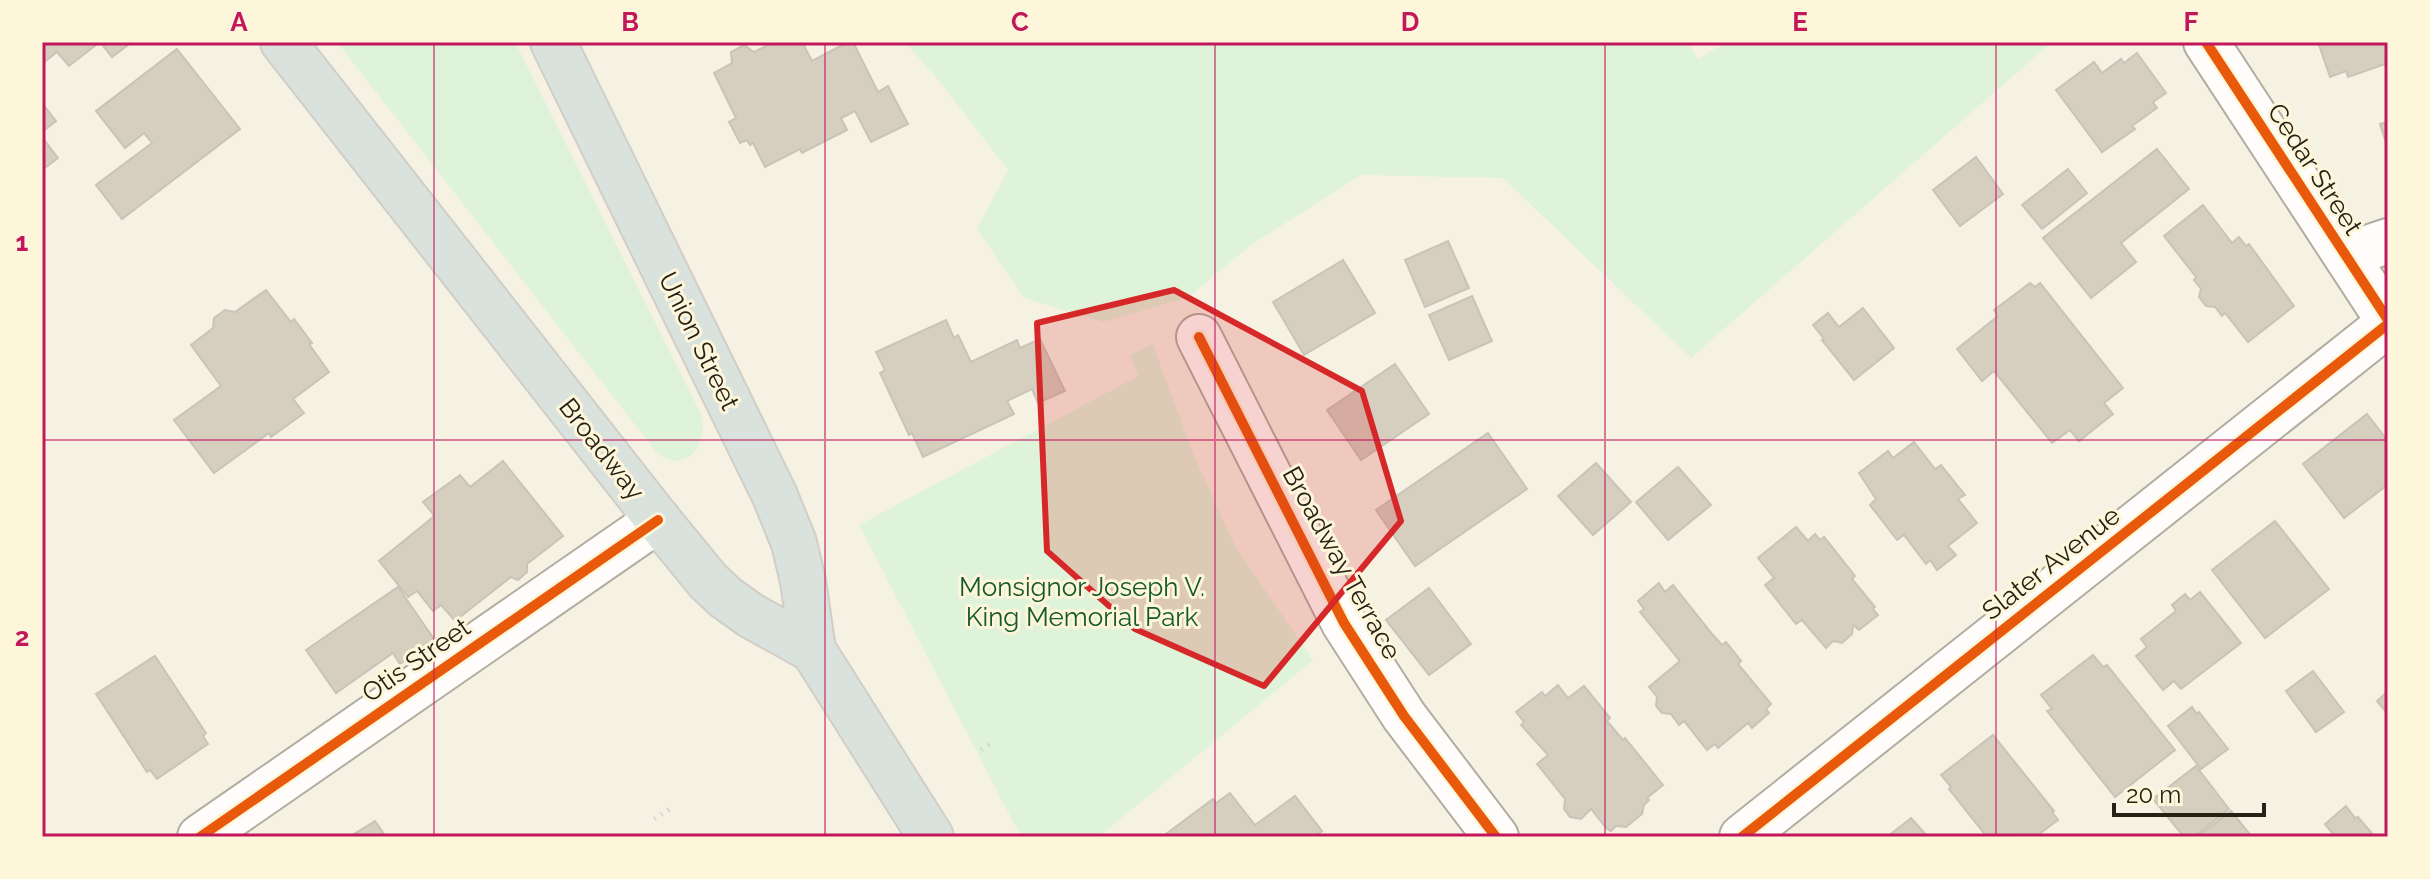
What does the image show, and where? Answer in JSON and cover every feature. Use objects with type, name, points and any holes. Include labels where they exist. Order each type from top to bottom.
[{"type":"main road","name":"Broadway","points":[[283,42],[708,581],[750,615],[813,650],[931,837]]},
{"type":"main road","name":"Union Street","points":[[553,42],[775,496],[794,543],[813,650]]},
{"type":"street","name":"Cedar Street","points":[[2206,42],[2388,322]]},
{"type":"street","points":[[2346,255],[2388,241]]},
{"type":"street","name":"Slater Avenue","points":[[1742,837],[2388,322]]},
{"type":"street","name":"Broadway Terrace","points":[[1199,337],[1344,623],[1404,716],[1496,837]]},
{"type":"street","name":"Otis Street","points":[[200,837],[658,520]]},
{"type":"path","points":[[981,750],[994,741]]},
{"type":"path","points":[[654,819],[671,808]]},
{"type":"highlighted area","points":[[1174,290],[1362,391],[1401,521],[1264,686],[1135,629],[1047,551],[1037,323]]},
{"type":"green space","points":[[337,42],[515,42],[700,412],[702,434],[694,452],[687,458],[678,461],[657,453]]},
{"type":"green space","points":[[905,42],[1687,42],[1698,59],[1727,42],[2052,42],[1691,358],[1503,178],[1361,175],[1251,245],[1189,297],[1103,322],[1024,298],[977,229],[1008,170]]},
{"type":"green space","name":"Monsignor Joseph V. King Memorial Park","points":[[1153,344],[1192,451],[1235,546],[1313,660],[1099,837],[1021,837],[859,525],[1138,376],[1130,355]]},
{"type":"building","points":[[42,42],[100,42],[69,66],[57,52],[43,63]]},
{"type":"building","points":[[100,42],[132,42],[112,57]]},
{"type":"building","points":[[774,42],[802,42],[812,61],[853,42],[878,92],[888,86],[908,124],[871,142],[855,111],[841,118],[847,130],[802,153],[800,149],[765,167],[753,143],[750,145],[747,140],[740,143],[729,122],[736,118],[714,73],[732,63],[731,52],[744,45],[754,52]]},
{"type":"building","points":[[2318,42],[2388,42],[2388,63],[2348,77],[2346,71],[2330,77]]},
{"type":"building","points":[[177,49],[240,129],[122,219],[96,185],[152,143],[144,133],[125,148],[96,111]]},
{"type":"building","points":[[2137,53],[2166,93],[2153,102],[2157,108],[2132,126],[2135,129],[2102,152],[2056,90],[2094,62],[2102,73],[2121,59],[2124,63]]},
{"type":"building","points":[[42,103],[56,121],[42,132]]},
{"type":"building","points":[[2388,122],[2388,149],[2380,124]]},
{"type":"building","points":[[42,137],[58,158],[42,170]]},
{"type":"building","points":[[2157,149],[2189,189],[2121,243],[2136,262],[2091,298],[2043,238]]},
{"type":"building","points":[[1976,157],[2003,194],[1960,226],[1933,190]]},
{"type":"building","points":[[2068,169],[2087,193],[2042,229],[2022,205]]},
{"type":"building","points":[[2203,205],[2232,243],[2239,237],[2246,246],[2249,244],[2294,306],[2248,342],[2225,313],[2222,316],[2215,307],[2206,306],[2199,297],[2201,289],[2194,280],[2196,277],[2164,236]]},
{"type":"building","points":[[1448,241],[1469,288],[1425,307],[1405,260]]},
{"type":"building","points":[[1343,260],[1375,313],[1304,355],[1273,302]]},
{"type":"building","points":[[2030,283],[2035,287],[2040,283],[2123,388],[2104,403],[2113,414],[2079,441],[2070,430],[2052,443],[1994,371],[1982,381],[1957,349],[1998,316],[1994,310]]},
{"type":"building","points":[[266,290],[291,322],[294,319],[329,372],[293,399],[304,413],[271,437],[269,433],[214,473],[174,420],[221,386],[191,345],[213,328],[214,318],[225,310],[235,312]]},
{"type":"building","points":[[1472,296],[1492,341],[1449,360],[1429,315]]},
{"type":"building","points":[[1863,308],[1894,348],[1854,380],[1813,325],[1828,313],[1839,327]]},
{"type":"building","points":[[946,320],[954,338],[958,335],[971,362],[1017,340],[1020,348],[1040,339],[1065,391],[1038,403],[1032,389],[1007,401],[1014,414],[923,457],[912,433],[909,435],[880,373],[885,370],[876,352]]},
{"type":"building","points":[[1395,364],[1429,414],[1361,460],[1327,410]]},
{"type":"building","points":[[2367,414],[2388,441],[2388,489],[2386,486],[2344,518],[2303,464]]},
{"type":"building","points":[[1488,433],[1527,489],[1415,566],[1376,510]]},
{"type":"building","points":[[1914,442],[1935,469],[1941,465],[1965,495],[1958,499],[1977,523],[1948,546],[1956,555],[1937,570],[1930,560],[1926,564],[1904,535],[1897,540],[1870,505],[1876,499],[1859,473],[1888,451],[1893,458]]},
{"type":"building","points":[[503,461],[563,536],[527,564],[527,572],[518,580],[511,577],[455,621],[441,605],[433,611],[417,591],[408,597],[379,561],[432,518],[434,515],[423,502],[460,475],[470,487]]},
{"type":"building","points":[[1596,463],[1631,502],[1593,535],[1558,496]]},
{"type":"building","points":[[1678,467],[1711,505],[1668,540],[1636,502]]},
{"type":"building","points":[[2275,521],[2329,589],[2265,638],[2212,570]]},
{"type":"building","points":[[1796,527],[1808,541],[1815,534],[1820,540],[1824,537],[1875,607],[1873,609],[1878,615],[1859,630],[1853,625],[1852,634],[1842,643],[1833,641],[1826,648],[1802,620],[1796,624],[1765,585],[1774,578],[1758,558]]},
{"type":"building","points":[[1659,583],[1665,592],[1673,585],[1722,645],[1726,642],[1741,661],[1738,664],[1771,704],[1766,709],[1769,713],[1752,728],[1748,723],[1718,748],[1715,744],[1707,750],[1684,721],[1679,725],[1671,714],[1662,713],[1656,706],[1657,697],[1649,687],[1680,661],[1640,612],[1644,609],[1638,601]]},
{"type":"building","points":[[398,587],[434,639],[400,664],[393,653],[336,693],[306,650]]},
{"type":"building","points":[[1429,588],[1471,644],[1429,675],[1386,620]]},
{"type":"building","points":[[2200,592],[2241,643],[2181,689],[2174,681],[2163,690],[2136,656],[2147,647],[2141,639],[2176,611],[2172,605],[2185,594],[2190,600]]},
{"type":"building","points":[[2093,655],[2103,667],[2107,665],[2175,750],[2115,797],[2047,711],[2052,709],[2041,695]]},
{"type":"building","points":[[155,656],[206,733],[203,736],[208,744],[157,779],[150,770],[147,772],[96,694]]},
{"type":"building","points":[[2313,671],[2344,712],[2316,732],[2286,691]]},
{"type":"building","points":[[1558,685],[1568,698],[1584,686],[1610,718],[1607,721],[1663,785],[1647,798],[1649,800],[1642,814],[1626,827],[1616,826],[1611,831],[1607,829],[1591,809],[1581,819],[1570,817],[1564,809],[1565,799],[1537,764],[1548,755],[1521,725],[1524,722],[1516,712],[1542,692],[1545,696]]},
{"type":"building","points":[[2388,691],[2388,714],[2377,701]]},
{"type":"building","points":[[2192,707],[2228,749],[2201,769],[2168,726]]},
{"type":"building","points":[[1993,735],[2058,820],[2035,837],[2024,834],[2020,837],[1987,837],[1941,775]]},
{"type":"building","points":[[2196,766],[2229,809],[2194,837],[2184,837],[2153,799]]},
{"type":"building","points":[[1230,793],[1255,825],[1295,796],[1322,831],[1314,837],[1162,837],[1213,799],[1216,803]]},
{"type":"building","points":[[2346,806],[2375,837],[2332,837],[2334,835],[2325,824]]},
{"type":"building","points":[[2231,811],[2252,837],[2197,837]]},
{"type":"building","points":[[1911,818],[1928,837],[1887,837]]},
{"type":"building","points":[[375,821],[386,837],[349,837]]},
{"type":"cycle path","points":[[2206,42],[2388,320]]},
{"type":"cycle path","points":[[1742,837],[2388,324]]},
{"type":"cycle path","points":[[1199,337],[1344,623],[1404,716],[1496,837]]},
{"type":"cycle path","points":[[200,837],[658,520]]}]
